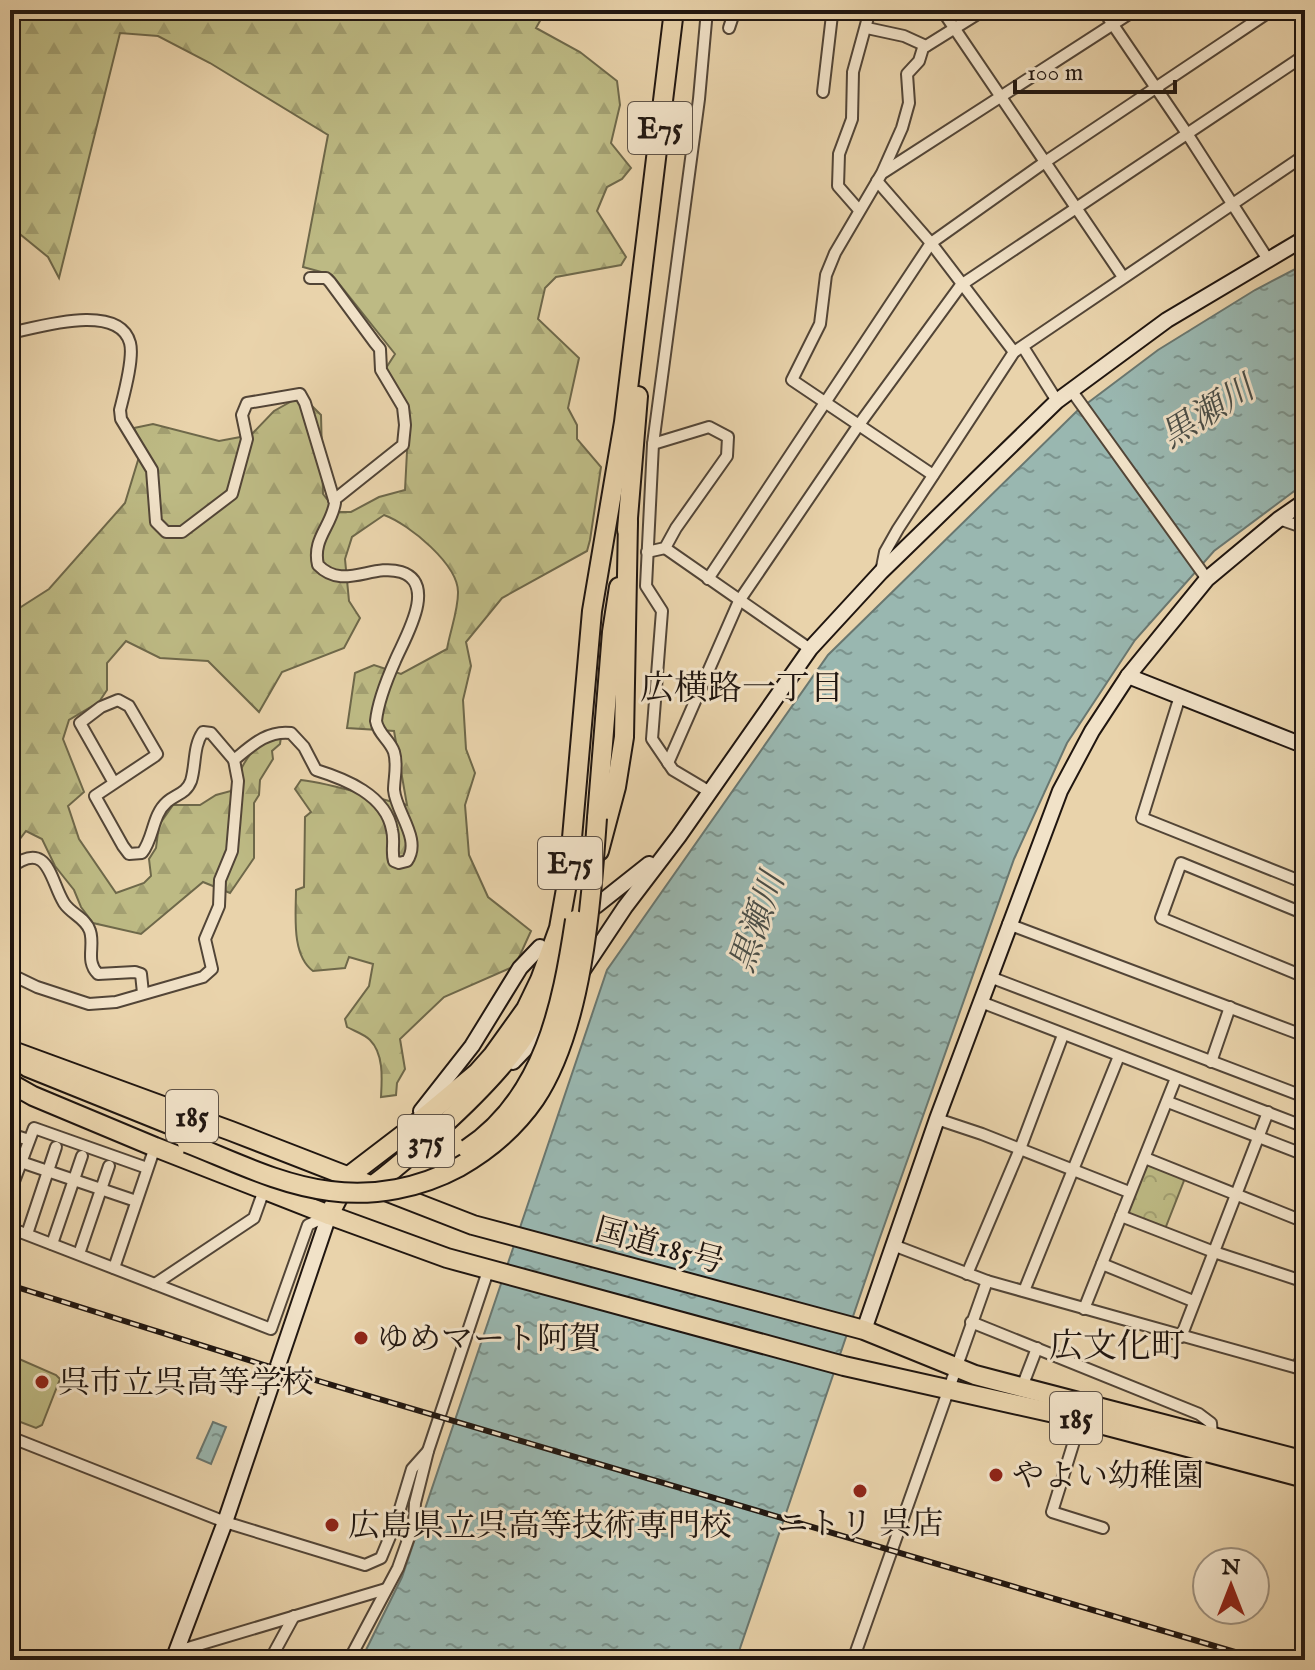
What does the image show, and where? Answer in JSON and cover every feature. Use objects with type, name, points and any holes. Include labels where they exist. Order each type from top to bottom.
[{"type":"highway","name":"E75","points":[[375,1156],[477,1073],[493,1055],[526,1009],[550,955],[565,904],[592,611],[612,500],[674,10]]},
{"type":"highway","name":"E75","points":[[477,1094],[524,1040],[559,975],[586,900],[621,765],[628,521],[646,245]]},
{"type":"highway","points":[[10,1059],[274,1177],[316,1189],[352,1193],[399,1189],[443,1175],[482,1154],[502,1138],[534,1101],[558,1055],[584,948],[612,500]]},
{"type":"highway","points":[[592,818],[612,632],[628,521]]},
{"type":"highway","name":"国道185号","points":[[10,1050],[499,1233],[861,1330],[913,1348],[955,1368],[1022,1387],[1305,1461]]},
{"type":"highway","points":[[10,1072],[189,1138]]},
{"type":"highway","name":"185","points":[[10,1083],[33,1096],[264,1190],[493,1272],[844,1366],[1081,1419],[1305,1478]]},
{"type":"highway","name":"375","points":[[329,1215],[373,1185],[477,1094]]},
{"type":"highway","name":"375","points":[[329,1215],[349,1176],[375,1156]]},
{"type":"street","points":[[707,10],[699,99],[653,444],[646,586],[662,611],[652,739],[668,763],[682,776],[710,792]]},
{"type":"street","points":[[729,28],[735,10]]},
{"type":"street","points":[[819,10],[832,15],[849,11],[870,12],[853,72],[852,119],[839,154],[838,186],[859,210]]},
{"type":"street","points":[[942,10],[1123,277]]},
{"type":"street","points":[[933,475],[792,380],[820,324],[826,275],[835,253],[880,177],[902,128],[909,103],[907,74],[919,61],[923,48],[984,10]]},
{"type":"street","points":[[1103,10],[1267,258]]},
{"type":"street","points":[[880,177],[1135,10]]},
{"type":"street","points":[[708,579],[931,243],[1045,162],[1272,10]]},
{"type":"street","points":[[823,92],[832,15]]},
{"type":"street","points":[[867,28],[904,36],[926,46]]},
{"type":"street","points":[[668,763],[739,601],[858,426],[961,285],[1305,55]]},
{"type":"street","points":[[881,572],[885,552],[1018,350],[1305,155]]},
{"type":"street","points":[[880,177],[961,285],[1018,350],[1057,401]]},
{"type":"street","points":[[477,1094],[516,1060],[554,1020],[625,907],[679,836],[810,649],[881,572],[1057,401],[1074,394],[1167,320],[1305,238]]},
{"type":"street","points":[[310,278],[326,278],[330,282],[380,349],[381,370],[400,401],[405,416],[403,445],[334,500]]},
{"type":"street","points":[[10,333],[81,320],[121,326],[129,338],[131,351],[121,419],[152,470],[156,522],[166,532],[182,532],[232,494],[247,439],[243,410],[247,403],[300,394],[334,500],[333,513],[317,542],[318,565],[340,577],[386,571],[404,573],[415,584],[417,594],[411,629],[394,662],[376,721],[377,730],[394,751],[394,789],[410,835],[411,856],[403,863],[394,861],[392,830],[379,805],[343,778],[316,770],[298,738],[291,733],[278,732],[264,738],[234,760]]},
{"type":"street","points":[[1074,394],[1204,575]]},
{"type":"street","points":[[653,444],[709,427],[728,437],[727,456],[665,548]]},
{"type":"street","points":[[861,1330],[1008,924],[1060,791],[1092,731],[1128,676],[1204,575],[1305,501]]},
{"type":"street","points":[[1279,519],[1305,528]]},
{"type":"street","points":[[647,552],[665,548],[810,649]]},
{"type":"street","points":[[1128,676],[1305,746]]},
{"type":"street","points":[[1180,696],[1142,818],[1305,883]]},
{"type":"street","points":[[10,974],[37,987],[89,1004],[116,1002],[203,977],[212,969],[205,939],[219,906],[220,880],[232,851],[238,781],[234,760],[211,733],[203,732],[197,745],[189,786],[166,802],[157,814],[148,846],[142,853],[137,856],[129,854],[95,796],[157,754],[129,706],[118,700],[101,707],[80,723],[114,783]]},
{"type":"street","points":[[596,906],[679,836]]},
{"type":"street","points":[[10,868],[26,860],[38,859],[48,865],[66,907],[85,922],[90,931],[93,969],[98,974],[141,974],[143,993]]},
{"type":"street","points":[[1305,914],[1181,863],[1161,918],[1305,977]]},
{"type":"street","points":[[1008,924],[1305,1036]]},
{"type":"street","points":[[375,1156],[451,1076],[520,968],[540,947]]},
{"type":"street","points":[[990,977],[1305,1097]]},
{"type":"street","points":[[981,1002],[1305,1127]]},
{"type":"street","points":[[1211,1062],[1230,1007]]},
{"type":"street","points":[[967,1274],[1020,1149],[1063,1035]]},
{"type":"street","points":[[1024,1291],[1119,1056]]},
{"type":"street","points":[[1084,1309],[1176,1078]]},
{"type":"street","points":[[1168,1102],[1305,1155]]},
{"type":"street","points":[[1181,1337],[1268,1112]]},
{"type":"street","points":[[937,1119],[1129,1192]]},
{"type":"street","points":[[10,1192],[34,1128],[147,1168]]},
{"type":"street","points":[[10,1134],[29,1140]]},
{"type":"street","points":[[27,1234],[56,1147]]},
{"type":"street","points":[[114,1268],[155,1147]]},
{"type":"street","points":[[52,1244],[82,1156]]},
{"type":"street","points":[[1145,1158],[1305,1222]]},
{"type":"street","points":[[21,1162],[136,1201]]},
{"type":"street","points":[[79,1254],[109,1166]]},
{"type":"street","points":[[155,1284],[254,1218],[264,1190]]},
{"type":"street","points":[[10,1228],[271,1329],[308,1225],[329,1215]]},
{"type":"street","points":[[176,1655],[225,1522],[329,1215]]},
{"type":"street","points":[[1121,1216],[1214,1252],[1305,1282]]},
{"type":"street","points":[[893,1245],[987,1281],[1301,1369],[1305,1350]]},
{"type":"street","points":[[1102,1264],[1193,1301]]},
{"type":"street","points":[[349,1660],[398,1568],[414,1523],[415,1503],[428,1451],[493,1272]]},
{"type":"street","points":[[853,1660],[987,1281]]},
{"type":"street","points":[[971,1322],[1199,1414],[1211,1423],[1212,1436]]},
{"type":"street","points":[[1022,1387],[1037,1348]]},
{"type":"street","points":[[1081,1419],[1052,1512],[1103,1528]]},
{"type":"street","points":[[10,1437],[225,1522],[365,1565],[381,1558],[393,1532],[412,1469],[428,1451]]},
{"type":"street","points":[[176,1655],[386,1589]]},
{"type":"street","points":[[270,1660],[294,1616]]},
{"type":"street","points":[[10,1656],[21,1660]]},
{"type":"green space","points":[[10,10],[546,10],[536,28],[580,52],[617,81],[620,105],[611,143],[631,168],[622,179],[607,187],[597,211],[626,257],[621,265],[556,277],[545,288],[538,319],[579,358],[568,408],[577,425],[577,439],[601,467],[590,540],[587,551],[502,598],[466,642],[471,666],[463,700],[466,749],[475,773],[465,805],[469,855],[488,897],[531,931],[515,966],[444,997],[400,1039],[405,1069],[397,1083],[396,1095],[381,1097],[378,1052],[368,1038],[347,1027],[345,1019],[369,986],[373,964],[349,957],[345,968],[313,971],[301,955],[296,934],[296,890],[304,887],[305,817],[311,812],[295,789],[301,780],[407,805],[394,731],[347,728],[355,673],[374,665],[401,674],[447,649],[457,607],[456,582],[442,558],[406,527],[384,515],[352,537],[345,559],[349,601],[360,618],[344,648],[282,672],[259,712],[208,661],[160,658],[126,641],[107,663],[107,690],[99,702],[69,720],[63,739],[84,792],[68,806],[79,839],[116,893],[144,883],[151,876],[149,859],[156,848],[159,825],[173,805],[200,805],[216,795],[231,791],[248,756],[262,743],[281,737],[280,744],[272,751],[273,759],[260,780],[259,795],[254,803],[254,858],[230,893],[203,882],[141,934],[93,923],[81,907],[74,890],[55,866],[42,839],[26,831],[10,852],[10,614],[49,589],[125,503],[142,447],[134,428],[153,424],[219,441],[251,435],[274,411],[292,401],[307,401],[321,415],[323,494],[337,512],[351,512],[379,497],[405,490],[409,413],[386,368],[395,354],[332,275],[303,267],[328,135],[210,63],[158,36],[120,33],[59,278],[48,257],[10,226]]},
{"type":"green space","points":[[1150,1164],[1185,1178],[1165,1229],[1129,1216],[1127,1211],[1145,1166]]},
{"type":"green space","points":[[10,1355],[60,1379],[42,1425],[36,1428],[10,1418]]},
{"type":"water","name":"黒瀬川","points":[[1305,264],[1305,483],[1214,551],[1135,640],[1067,743],[1014,859],[878,1243],[736,1660],[361,1660],[402,1577],[607,970],[828,655],[1077,411],[1158,350],[1255,290]]},
{"type":"water","points":[[213,1422],[226,1427],[211,1464],[197,1458]]},
{"type":"railway","points":[[10,1285],[261,1364],[1262,1660]]},
{"type":"place","name":"ゆめマート阿賀","points":[[361,1338]]},
{"type":"place","name":"呉市立呉高等学校","points":[[42,1382]]},
{"type":"place","name":"やよい幼稚園","points":[[996,1475]]},
{"type":"place","name":"ニトリ 呉店","points":[[860,1491]]},
{"type":"place","name":"広島県立呉高等技術専門校","points":[[332,1525]]},
{"type":"district","name":"広横路一丁目","points":[[742,687]]},
{"type":"district","name":"広文化町","points":[[1117,1345]]}]
